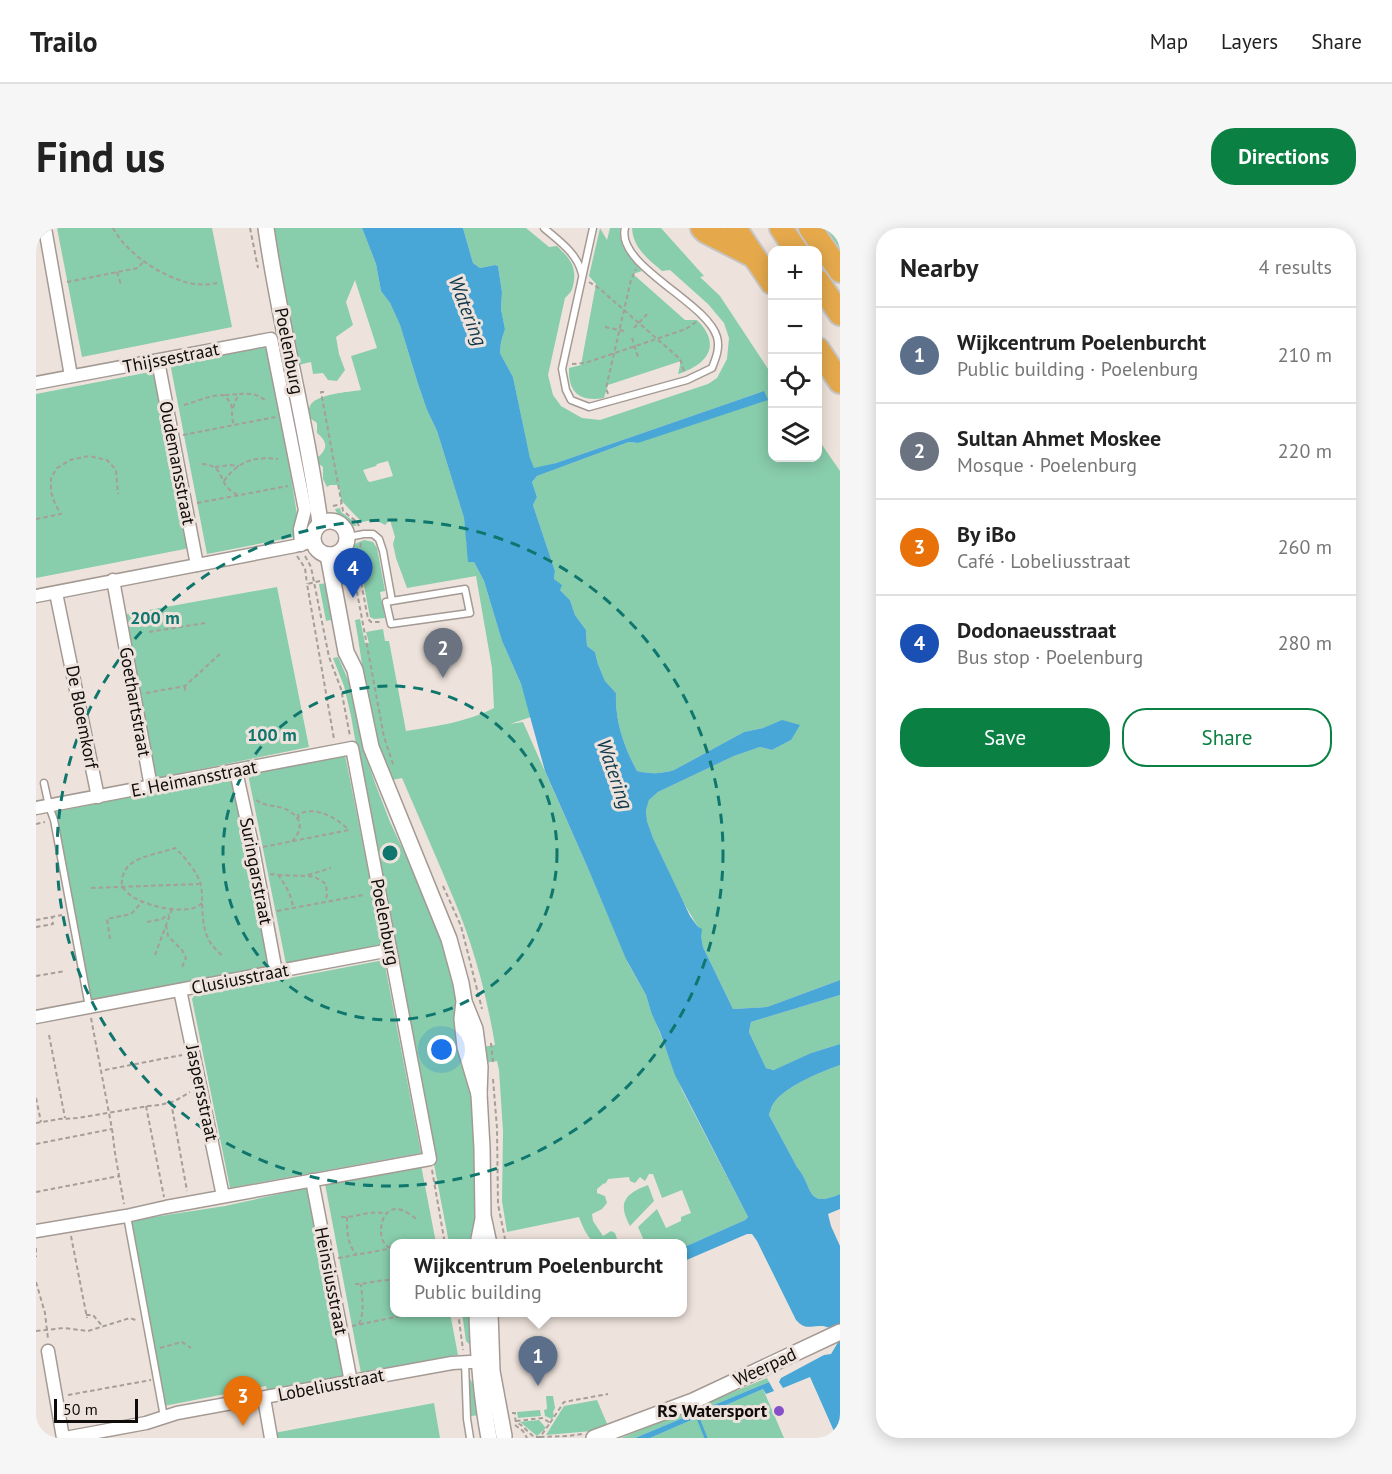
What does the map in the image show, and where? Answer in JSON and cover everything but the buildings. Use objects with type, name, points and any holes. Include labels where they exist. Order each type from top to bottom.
[{"type":"highway","points":[[702,228],[754,256]]},
{"type":"highway","points":[[735,228],[768,278]]},
{"type":"highway","points":[[781,228],[793,246]]},
{"type":"highway","points":[[810,228],[840,272]]},
{"type":"highway","points":[[822,287],[840,314]]},
{"type":"highway","points":[[821,354],[840,382]]},
{"type":"street","points":[[45,228],[71,376]]},
{"type":"street","name":"Poelenburg","points":[[266,228],[313,473],[329,516]]},
{"type":"street","name":"Poelenburg","points":[[271,339],[305,510],[299,538],[303,547]]},
{"type":"street","name":"Thijssestraat","points":[[36,383],[271,339]]},
{"type":"street","name":"Oudemansstraat","points":[[158,361],[197,565]]},
{"type":"street","points":[[36,596],[113,580],[303,547],[333,554],[355,538],[344,526],[329,516],[314,531],[303,547]]},
{"type":"street","points":[[333,554],[346,572],[356,650],[355,670],[371,747],[449,939],[464,1001],[475,1029],[480,1067],[478,1094],[482,1148],[483,1216],[479,1239]]},
{"type":"street","points":[[333,554],[346,652],[355,670]]},
{"type":"street","name":"Goethartstraat","points":[[113,580],[151,787]]},
{"type":"street","name":"De Bloemkorf","points":[[56,592],[98,797]]},
{"type":"street","name":"Poelenburg","points":[[352,748],[430,1159]]},
{"type":"street","name":"E. Heimansstraat","points":[[42,807],[352,748]]},
{"type":"street","name":"Suringarstraat","points":[[236,771],[276,972]]},
{"type":"street","name":"Clusiusstraat","points":[[36,1017],[390,950]]},
{"type":"street","name":"Jaspersstraat","points":[[180,990],[223,1196]]},
{"type":"street","points":[[36,1231],[430,1159]]},
{"type":"street","name":"Heinsiusstraat","points":[[312,1180],[351,1382]]},
{"type":"street","points":[[483,1216],[488,1239]]},
{"type":"street","points":[[477,1317],[478,1362],[499,1415],[498,1438]]},
{"type":"street","points":[[478,1362],[489,1317]]},
{"type":"street","name":"Weerpad","points":[[594,1438],[693,1401],[838,1333]]},
{"type":"street","name":"Lobeliusstraat","points":[[48,1351],[64,1438],[146,1423],[177,1413],[452,1362],[478,1362]]},
{"type":"street","points":[[264,1398],[272,1438]]},
{"type":"lane","points":[[544,228],[570,251],[579,263],[583,278]]},
{"type":"lane","points":[[593,228],[562,369],[566,390],[571,400],[589,407],[687,380],[712,368],[718,353],[717,338],[710,323],[629,250],[625,228]]},
{"type":"lane","points":[[355,538],[364,534],[373,534],[379,539],[392,601]]},
{"type":"lane","points":[[465,589],[470,613],[391,624],[386,602],[392,601],[465,589]]},
{"type":"lane","points":[[44,783],[42,807],[54,820],[89,1008]]},
{"type":"lane","points":[[126,1216],[165,1417]]},
{"type":"lane","points":[[470,1438],[467,1427],[478,1362]]},
{"type":"path","points":[[113,228],[129,250],[168,275],[188,283],[205,285],[217,283]]},
{"type":"path","points":[[55,284],[138,268],[144,261]]},
{"type":"path","points":[[611,402],[606,388],[631,280],[639,261]]},
{"type":"path","points":[[117,272],[121,285]]},
{"type":"path","points":[[583,278],[600,289],[680,359],[687,380]]},
{"type":"path","points":[[634,328],[647,314]]},
{"type":"path","points":[[563,365],[585,363],[657,339],[686,329],[703,317]]},
{"type":"path","points":[[605,327],[624,331]]},
{"type":"path","points":[[632,338],[638,357]]},
{"type":"path","points":[[324,392],[321,392],[343,511],[357,522],[358,526],[368,525]]},
{"type":"path","points":[[184,405],[212,396],[249,393],[265,400]]},
{"type":"path","points":[[234,426],[233,408],[240,394]]},
{"type":"path","points":[[223,395],[230,400],[233,408]]},
{"type":"path","points":[[172,437],[286,415]]},
{"type":"path","points":[[36,519],[61,514],[51,492],[51,478],[57,468],[70,460],[89,456],[107,460],[116,470],[118,495]]},
{"type":"path","points":[[224,481],[231,471],[253,459],[278,459]]},
{"type":"path","points":[[202,464],[210,464],[214,467],[229,490],[239,495]]},
{"type":"path","points":[[214,467],[239,466]]},
{"type":"path","points":[[185,505],[300,483]]},
{"type":"path","points":[[329,516],[341,504]]},
{"type":"path","points":[[346,572],[347,564],[352,562],[361,547],[355,538]]},
{"type":"path","points":[[303,547],[302,550],[314,582],[329,657],[341,689],[352,748]]},
{"type":"path","points":[[303,547],[307,584],[336,750]]},
{"type":"path","points":[[346,572],[354,568],[359,572],[368,620],[372,622],[390,621]]},
{"type":"path","points":[[307,584],[322,581]]},
{"type":"path","points":[[149,632],[205,623]]},
{"type":"path","points":[[134,695],[184,686],[222,652]]},
{"type":"path","points":[[184,686],[185,693]]},
{"type":"path","points":[[256,800],[262,804],[282,808],[300,821]]},
{"type":"path","points":[[253,849],[349,830],[330,816],[310,811],[302,812],[298,815],[301,827],[292,841]]},
{"type":"path","points":[[202,903],[198,907],[171,910],[143,902],[122,887],[121,879],[126,868],[136,860],[145,855],[159,854],[175,848],[184,856],[200,881],[205,932],[209,944],[223,956]]},
{"type":"path","points":[[305,876],[331,868]]},
{"type":"path","points":[[258,876],[273,873],[315,877],[326,884],[326,901]]},
{"type":"path","points":[[278,875],[289,892],[293,907]]},
{"type":"path","points":[[91,888],[200,884]]},
{"type":"path","points":[[265,913],[363,895]]},
{"type":"path","points":[[110,939],[107,919],[131,914],[143,902]]},
{"type":"path","points":[[147,922],[162,919],[171,910]]},
{"type":"path","points":[[155,955],[171,910]]},
{"type":"path","points":[[36,920],[71,913]]},
{"type":"path","points":[[36,927],[53,924],[52,918]]},
{"type":"path","points":[[166,925],[168,936],[182,950],[186,958],[182,966]]},
{"type":"path","points":[[36,976],[64,971]]},
{"type":"path","points":[[89,1008],[126,1216]]},
{"type":"path","points":[[49,1035],[64,1118]]},
{"type":"path","points":[[105,1070],[194,1053]]},
{"type":"path","points":[[36,1124],[171,1102],[189,1092],[202,1090]]},
{"type":"path","points":[[36,1098],[41,1123]]},
{"type":"path","points":[[171,1102],[189,1203]]},
{"type":"path","points":[[146,1106],[166,1207]]},
{"type":"path","points":[[36,1144],[112,1130]]},
{"type":"path","points":[[430,1159],[444,1239]]},
{"type":"path","points":[[36,1192],[119,1176]]},
{"type":"path","points":[[390,1247],[383,1242],[381,1232],[382,1221],[387,1214],[392,1210],[403,1210],[418,1220]]},
{"type":"path","points":[[341,1217],[375,1211],[387,1214]]},
{"type":"path","points":[[348,1217],[348,1241],[356,1255]]},
{"type":"path","points":[[69,1225],[86,1317],[93,1315],[103,1327]]},
{"type":"path","points":[[36,1248],[36,1257]]},
{"type":"path","points":[[327,1260],[390,1248]]},
{"type":"path","points":[[355,1284],[390,1280]]},
{"type":"path","points":[[36,1282],[37,1292],[45,1313],[48,1351]]},
{"type":"path","points":[[359,1324],[363,1310],[361,1284]]},
{"type":"path","points":[[340,1328],[398,1317]]},
{"type":"path","points":[[460,1317],[478,1362]]},
{"type":"path","points":[[36,1331],[64,1328],[88,1331],[130,1318],[147,1323]]},
{"type":"path","points":[[151,1350],[182,1342],[191,1348]]},
{"type":"path","points":[[56,1397],[157,1379]]},
{"type":"path","points":[[511,1413],[515,1413],[516,1421],[534,1437],[540,1437],[564,1402],[608,1394]]},
{"type":"path","points":[[516,1421],[543,1418],[550,1423]]},
{"type":"green space","points":[[57,228],[212,228],[232,327],[82,357]]},
{"type":"green space","points":[[274,228],[362,228],[376,264],[381,291],[390,303],[400,325],[427,410],[437,431],[464,518],[466,543],[484,581],[502,641],[521,684],[531,717],[510,724],[523,722],[628,963],[646,995],[682,1090],[748,1217],[745,1220],[687,1246],[687,1239],[643,1239],[638,1227],[657,1209],[666,1228],[691,1213],[682,1190],[662,1198],[653,1174],[649,1174],[645,1181],[640,1177],[635,1183],[630,1181],[629,1177],[608,1179],[597,1189],[597,1193],[605,1196],[607,1203],[602,1209],[592,1214],[593,1221],[603,1236],[611,1231],[615,1233],[617,1239],[591,1239],[583,1228],[579,1217],[507,1232],[502,1201],[503,1131],[499,1070],[497,1061],[484,1063],[483,1047],[495,1045],[484,991],[462,919],[402,778],[392,780],[381,758],[368,705],[355,620],[360,619],[365,643],[369,643],[366,632],[383,629],[385,641],[389,641],[406,731],[452,723],[484,713],[494,708],[492,668],[476,576],[407,588],[396,558],[393,544],[395,537],[390,520],[385,525],[374,521],[362,522],[341,500],[339,485],[327,487],[323,479],[323,467],[317,458],[325,449],[325,442],[317,433],[317,423],[307,413],[311,404],[320,398],[361,390],[351,356],[377,348],[355,280],[346,302],[353,325],[336,337],[345,370],[337,381],[328,380],[323,373],[313,374],[311,362],[290,367],[274,258]],"holes":[[[388,461],[393,476],[370,482],[363,470]]]},
{"type":"green space","points":[[463,228],[526,228],[549,247],[557,246],[568,257],[574,270],[574,281],[571,291],[565,298],[548,375],[553,395],[561,406],[582,418],[600,420],[708,384],[717,378],[727,359],[729,338],[724,323],[708,304],[670,270],[662,271],[638,247],[632,228],[661,228],[704,276],[700,277],[720,296],[768,369],[768,462],[822,462],[822,445],[840,471],[840,980],[767,1007],[733,1009],[703,947],[698,927],[682,900],[653,838],[647,821],[646,809],[649,800],[658,792],[734,756],[760,747],[772,750],[791,740],[781,721],[744,732],[674,770],[655,773],[637,771],[621,734],[616,693],[605,681],[595,652],[587,646],[586,630],[575,615],[570,600],[559,589],[554,579],[555,571],[533,505],[537,497],[532,482],[537,476],[629,442],[638,443],[764,391],[534,469],[513,377],[500,353],[505,329],[498,266],[480,268],[473,263]]},
{"type":"green space","points":[[600,228],[607,240],[610,228],[620,228],[623,246],[642,271],[633,274],[685,320],[697,320],[705,329],[710,346],[703,360],[688,370],[678,374],[681,361],[608,385],[604,398],[588,399],[573,390],[569,368],[581,365],[596,284],[589,276]]},
{"type":"green space","points":[[816,228],[835,228],[840,236],[840,263]]},
{"type":"green space","points":[[270,344],[297,515],[294,537],[207,554],[170,363]]},
{"type":"green space","points":[[155,371],[190,548],[36,578],[36,394]]},
{"type":"green space","points":[[340,508],[341,512],[357,526],[349,525],[341,519],[335,509]]},
{"type":"green space","points":[[364,540],[373,542],[377,548],[385,591],[380,592],[385,618],[370,617],[361,570],[355,565],[345,565],[350,549]]},
{"type":"green space","points":[[329,583],[331,620],[326,621],[319,584]]},
{"type":"green space","points":[[277,587],[309,747],[153,779],[121,615]]},
{"type":"green space","points":[[338,657],[353,691],[364,751],[390,822],[440,934],[453,982],[473,1093],[477,1198],[474,1239],[448,1239],[351,716],[344,686],[333,658]]},
{"type":"green space","points":[[345,755],[383,945],[286,964],[249,779],[250,774]]},
{"type":"green space","points":[[234,778],[270,966],[90,1000],[54,812]]},
{"type":"green space","points":[[384,960],[421,1153],[230,1188],[192,999],[194,996]]},
{"type":"green space","points":[[840,995],[840,1044],[811,1053],[775,1070],[766,1068],[749,1032],[751,1022]]},
{"type":"green space","points":[[840,1065],[840,1194],[821,1199],[812,1194],[769,1115],[772,1106],[784,1093],[803,1081]]},
{"type":"green space","points":[[421,1165],[435,1239],[390,1239],[390,1317],[451,1317],[458,1355],[361,1373],[325,1184]]},
{"type":"green space","points":[[648,1185],[654,1201],[630,1226],[624,1211],[626,1200],[634,1192]]},
{"type":"green space","points":[[311,1187],[347,1375],[267,1391],[266,1386],[164,1406],[128,1221],[225,1206]]},
{"type":"green space","points":[[463,1317],[473,1317],[473,1341],[469,1344],[466,1341]]},
{"type":"green space","points":[[767,1378],[769,1382],[635,1438],[621,1438]]},
{"type":"green space","points":[[470,1379],[477,1392],[482,1415],[470,1416]]},
{"type":"green space","points":[[763,1389],[784,1438],[650,1438]]},
{"type":"green space","points":[[546,1396],[553,1396],[555,1408],[552,1419],[545,1416]]},
{"type":"green space","points":[[597,1400],[608,1426],[592,1431],[546,1435],[564,1406]]},
{"type":"green space","points":[[434,1403],[440,1438],[275,1438],[274,1433]]},
{"type":"green space","points":[[540,1410],[541,1416],[518,1418],[517,1412]]},
{"type":"green space","points":[[539,1420],[546,1428],[537,1436],[520,1422]]},
{"type":"water","name":"Watering","points":[[362,228],[463,228],[473,263],[480,268],[498,266],[505,329],[500,353],[513,377],[534,468],[556,463],[764,391],[768,400],[638,443],[629,442],[537,476],[532,482],[537,497],[533,505],[555,571],[554,579],[562,585],[560,590],[570,600],[575,615],[586,630],[587,646],[595,652],[605,681],[616,693],[621,734],[637,771],[656,773],[674,770],[744,732],[763,728],[782,720],[800,725],[791,740],[772,750],[760,747],[734,756],[658,792],[649,800],[646,810],[653,838],[690,916],[702,929],[703,947],[733,1009],[767,1007],[840,980],[840,995],[751,1022],[749,1032],[766,1068],[774,1070],[811,1053],[840,1044],[840,1065],[803,1081],[784,1093],[772,1106],[769,1115],[812,1194],[821,1199],[840,1194],[840,1209],[828,1214],[840,1246],[840,1326],[833,1329],[823,1326],[805,1326],[796,1320],[752,1234],[747,1234],[687,1260],[687,1246],[748,1217],[675,1075],[646,995],[626,959],[545,771],[521,684],[502,641],[484,581],[474,562],[468,562],[464,518],[437,431],[427,410],[400,325],[390,303],[381,291],[376,264]]},
{"type":"water","points":[[840,1339],[840,1438],[837,1438],[810,1377],[783,1388],[779,1382],[781,1378],[824,1355],[831,1354]]},
{"type":"water","points":[[769,1382],[774,1391],[766,1394],[763,1389],[650,1438],[635,1438]]},
{"type":"waterway","points":[[698,1418],[706,1438]]},
{"type":"place","name":"Dodonaeusstraat","points":[[353,598]]},
{"type":"place","name":"Sultan Ahmet Moskee","points":[[443,678]]},
{"type":"place","name":"Wijkcentrum Poelenburcht","points":[[538,1386]]},
{"type":"place","name":"RS Watersport","points":[[779,1411]]},
{"type":"place","name":"By iBo","points":[[243,1426]]}]
